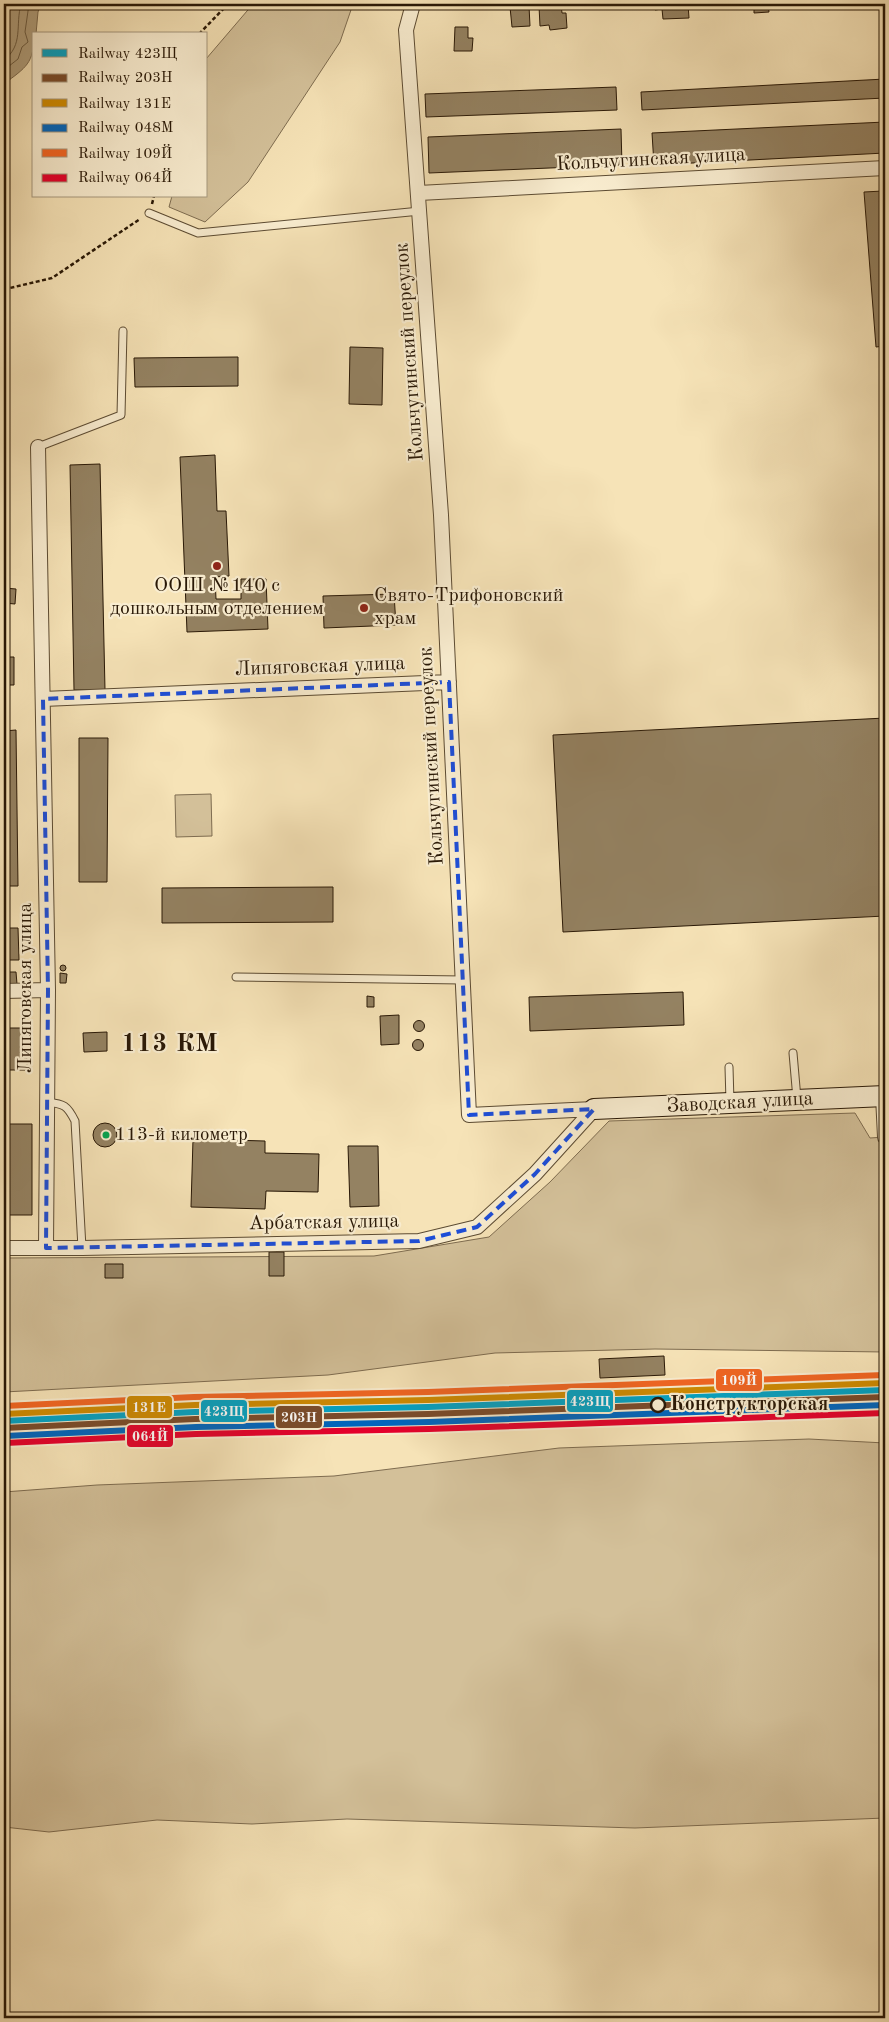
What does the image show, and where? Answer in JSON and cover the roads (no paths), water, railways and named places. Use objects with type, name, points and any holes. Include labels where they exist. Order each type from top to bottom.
[{"type":"street","name":"Кольчугинский переулок","points":[[413,4],[406,30],[441,515],[469,1115],[594,1109]]},
{"type":"street","name":"Кольчугинская улица","points":[[419,193],[885,168]]},
{"type":"street","name":"Липяговская улица","points":[[38,447],[48,990],[46,1248]]},
{"type":"street","name":"Липяговская улица","points":[[42,699],[449,682]]},
{"type":"street","points":[[4,991],[48,990]]},
{"type":"street","points":[[884,1096],[885,1137]]},
{"type":"street","name":"Заводская улица","points":[[594,1109],[884,1096]]},
{"type":"street","name":"Арбатская улица","points":[[4,1248],[419,1241],[477,1227],[534,1174],[594,1109]]},
{"type":"lane","points":[[150,213],[198,232],[420,210]]},
{"type":"lane","points":[[38,447],[121,416],[122,331]]},
{"type":"lane","points":[[236,978],[463,980]]},
{"type":"lane","points":[[793,1053],[797,1100]]},
{"type":"lane","points":[[728,1067],[730,1103]]},
{"type":"lane","points":[[46,1102],[62,1104],[69,1109],[75,1122],[82,1248]]},
{"type":"water","points":[[4,4],[41,4],[38,12],[36,32],[32,32],[30,59],[23,69],[4,84]]},
{"type":"rail line","name":"109Й","points":[[4,1406],[194,1397],[428,1392],[884,1375]]},
{"type":"rail line","name":"131Е","points":[[4,1414],[195,1405],[428,1400],[885,1383]]},
{"type":"rail line","name":"423Щ","points":[[4,1421],[195,1412],[428,1407],[885,1390]]},
{"type":"rail line","name":"203Н","points":[[4,1428],[195,1419],[428,1414],[885,1397]]},
{"type":"rail line","name":"048М","points":[[5,1436],[196,1427],[429,1422],[885,1405]]},
{"type":"rail line","name":"064Й","points":[[5,1443],[196,1434],[429,1429],[885,1413]]},
{"type":"place","name":"ООШ №140 с дошкольным отделением","points":[[217,566]]},
{"type":"place","name":"Свято-Трифоновский храм","points":[[364,608]]},
{"type":"place","name":"113-й километр","points":[[106,1135]]},
{"type":"place","name":"Конструкторская","points":[[658,1405]]},
{"type":"district","name":"113 КМ","points":[[170,1044]]}]
